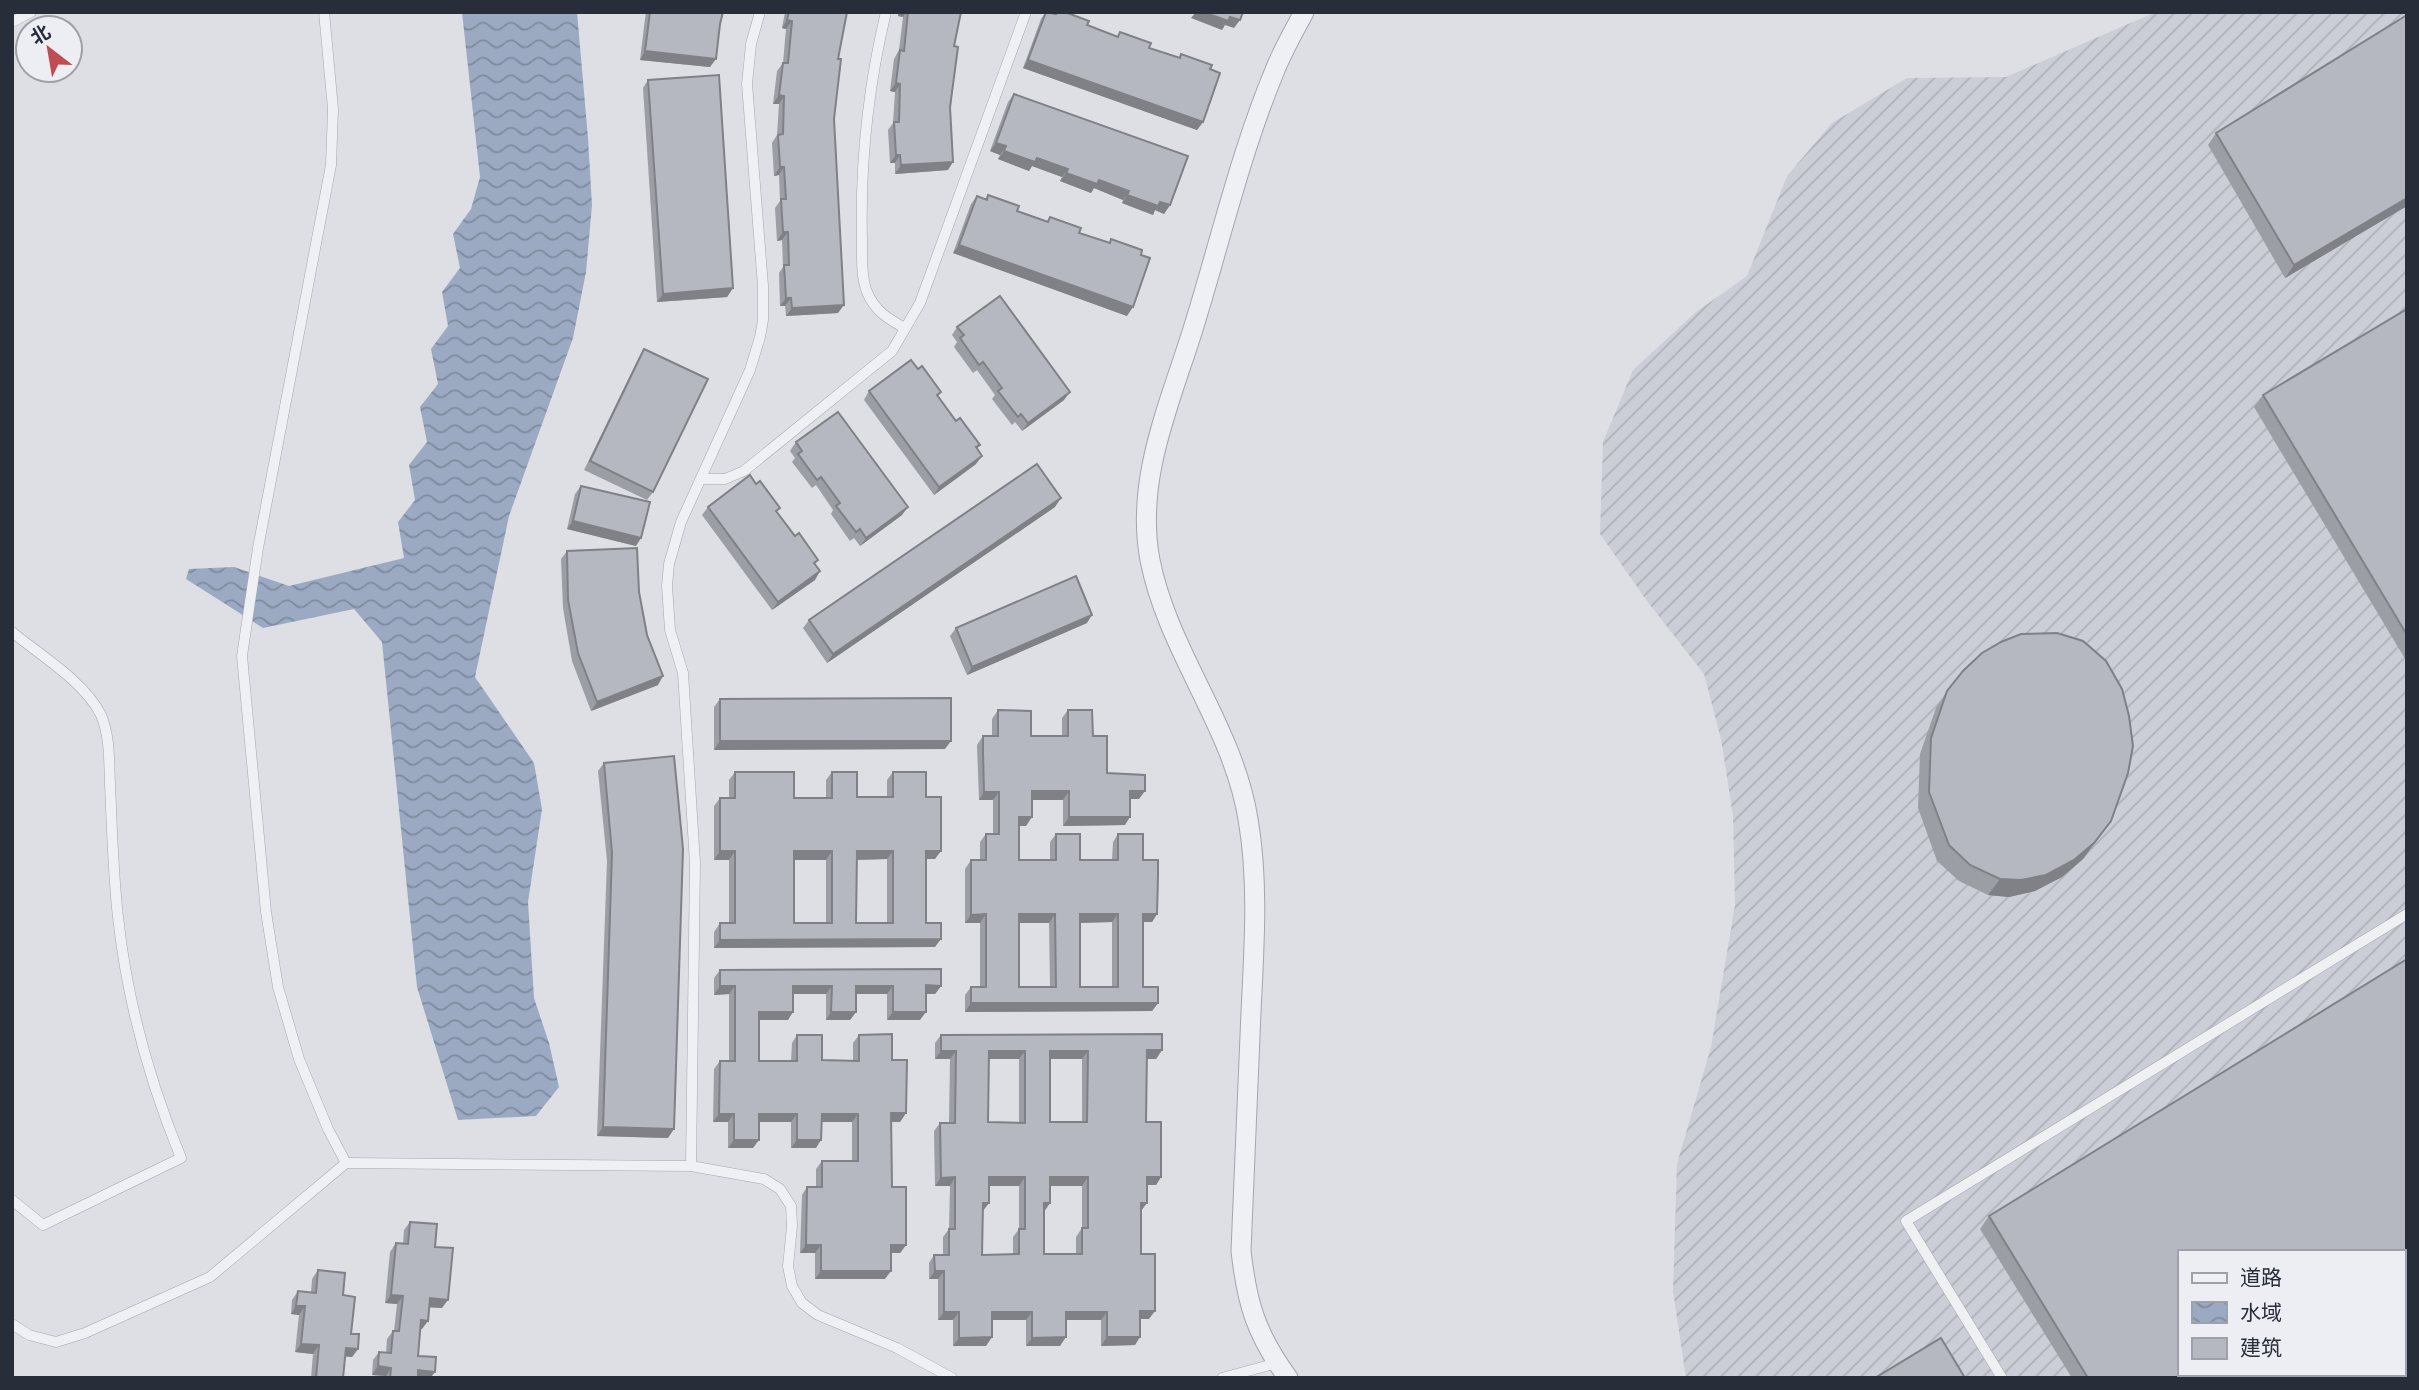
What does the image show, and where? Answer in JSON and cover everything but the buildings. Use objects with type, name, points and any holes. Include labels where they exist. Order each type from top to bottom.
[{"type":"street","points":[[1283,1370],[1259,1331],[1246,1293],[1241,1251],[1254,931],[1254,874],[1248,817],[1236,767],[1161,605],[1150,558],[1146,505],[1154,452],[1166,408],[1188,347],[1238,174],[1276,68],[1304,12]]},
{"type":"lane","points":[[12,22],[31,12]]},
{"type":"lane","points":[[324,12],[333,109],[331,165],[258,548],[242,656],[266,912],[278,987],[303,1071],[346,1163]]},
{"type":"lane","points":[[691,1166],[695,863],[683,673],[670,631],[667,586],[674,543],[750,370],[763,320],[763,286],[747,84],[751,44],[760,12]]},
{"type":"lane","points":[[886,12],[866,123],[861,206],[862,248],[866,289],[874,306],[888,319],[905,328]]},
{"type":"lane","points":[[702,479],[725,480],[744,471],[892,351],[920,303],[1026,12]]},
{"type":"lane","points":[[12,632],[82,688],[102,717],[108,751],[118,915],[130,998],[151,1079],[181,1158],[43,1225],[12,1200]]},
{"type":"lane","points":[[2002,1378],[1906,1221],[2407,914]]},
{"type":"lane","points":[[12,1324],[29,1335],[56,1342],[85,1333],[209,1277],[346,1163],[691,1166],[764,1179],[780,1189],[790,1206],[792,1226],[788,1266],[792,1286],[803,1303],[818,1315],[897,1348],[952,1378]]},
{"type":"lane","points":[[1222,1378],[1283,1370]]},
{"type":"shaded area","points":[[2156,12],[2407,12],[2407,1378],[1686,1378],[1673,1291],[1677,1164],[1711,1047],[1735,905],[1733,816],[1721,739],[1704,674],[1647,601],[1600,534],[1603,442],[1633,370],[1696,312],[1747,276],[1787,176],[1832,123],[1907,78],[2006,77]]},
{"type":"water","points":[[462,12],[577,12],[592,205],[586,272],[573,338],[509,516],[475,677],[534,763],[542,809],[528,902],[534,998],[549,1043],[559,1087],[536,1116],[458,1120],[417,987],[382,642],[354,609],[263,628],[186,579],[189,569],[234,567],[289,586],[404,558],[398,522],[415,500],[409,465],[427,442],[420,407],[438,384],[431,349],[448,326],[442,292],[460,268],[453,234],[471,209],[480,177]]}]
